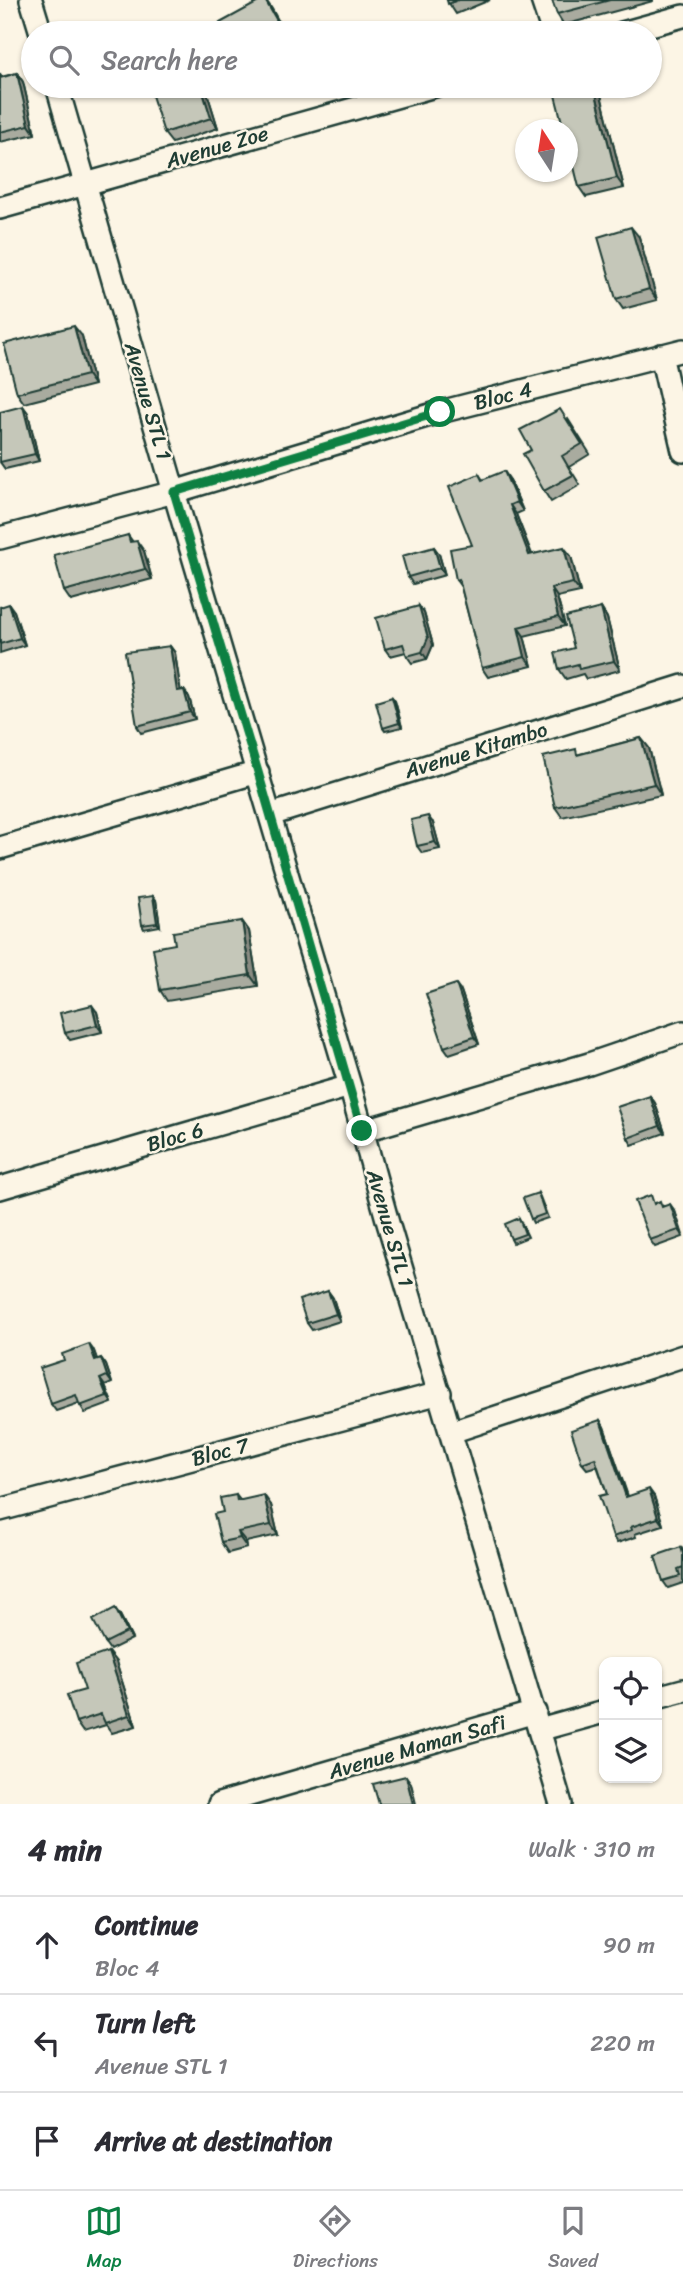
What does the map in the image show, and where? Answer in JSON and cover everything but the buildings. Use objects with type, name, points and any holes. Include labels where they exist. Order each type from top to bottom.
[{"type":"street","points":[[31,0],[37,21]]},
{"type":"street","points":[[542,0],[549,21]]},
{"type":"street","points":[[662,22],[683,16]]},
{"type":"street","name":"Avenue STL 1","points":[[61,98],[388,1223],[561,1804]]},
{"type":"street","name":"Avenue Zoe","points":[[0,208],[392,98]]},
{"type":"street","name":"Bloc 4","points":[[0,538],[174,492],[440,412],[683,350]]},
{"type":"street","points":[[661,355],[683,451]]},
{"type":"street","name":"Avenue Kitambo","points":[[270,815],[683,686]]},
{"type":"street","points":[[0,848],[258,772]]},
{"type":"street","points":[[362,1131],[683,1032]]},
{"type":"street","name":"Bloc 6","points":[[0,1188],[350,1086]]},
{"type":"street","points":[[451,1432],[683,1356]]},
{"type":"street","name":"Bloc 7","points":[[0,1510],[440,1393]]},
{"type":"street","points":[[662,1696],[683,1690]]},
{"type":"street","name":"Avenue Maman Safi","points":[[219,1804],[537,1721],[599,1713]]},
{"type":"route","points":[[362,1131],[174,492],[440,412]]}]
